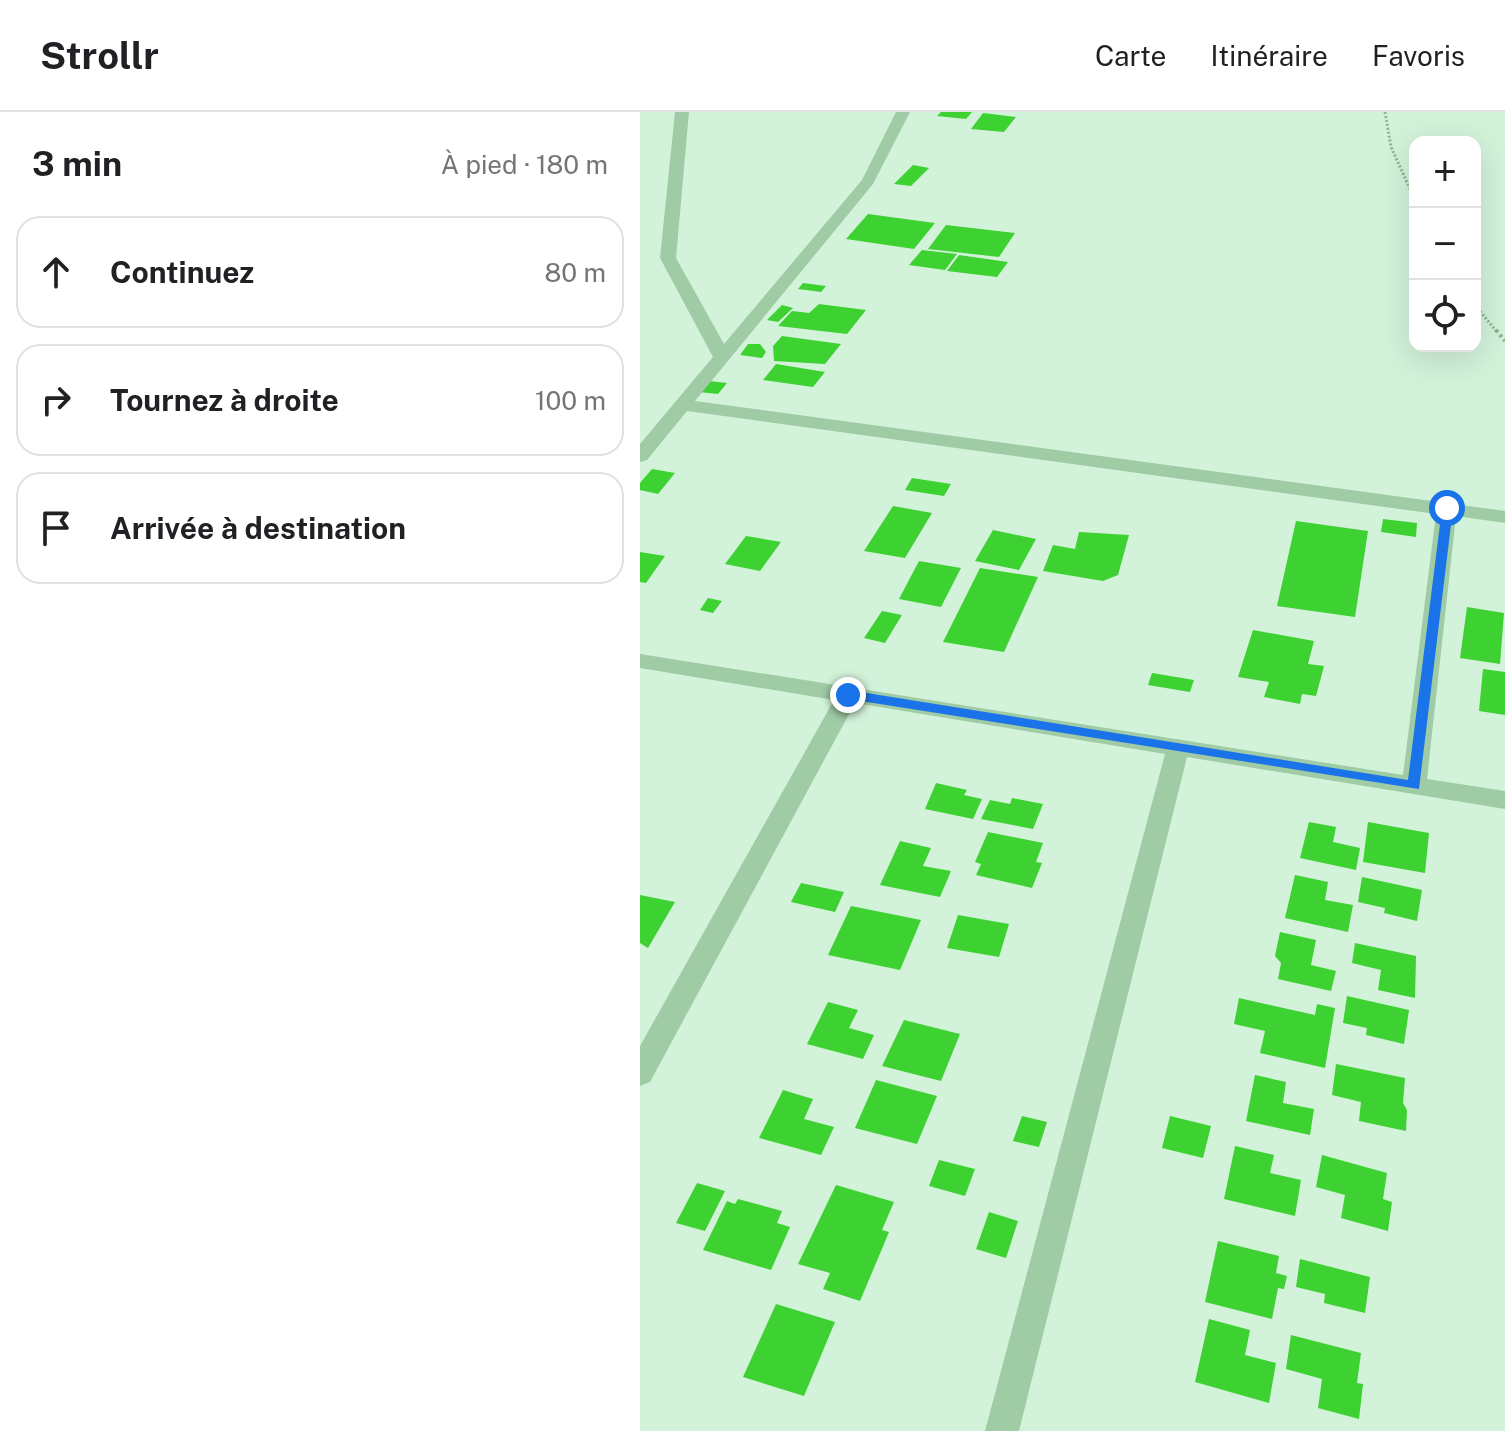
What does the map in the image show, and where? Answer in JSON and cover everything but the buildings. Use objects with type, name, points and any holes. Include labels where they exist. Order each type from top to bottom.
[{"type":"street","points":[[682,112],[668,258],[722,357]]},
{"type":"street","points":[[640,456],[868,181],[903,112]]},
{"type":"street","points":[[683,405],[1505,517]]},
{"type":"street","points":[[1414,785],[1447,508]]},
{"type":"street","points":[[640,661],[1505,800]]},
{"type":"street","points":[[640,1073],[848,695]]},
{"type":"street","points":[[1002,1431],[1178,748]]},
{"type":"path","points":[[1385,112],[1391,147],[1409,187]]},
{"type":"path","points":[[1481,312],[1505,341]]},
{"type":"route","points":[[848,695],[1414,785],[1447,508]]}]
